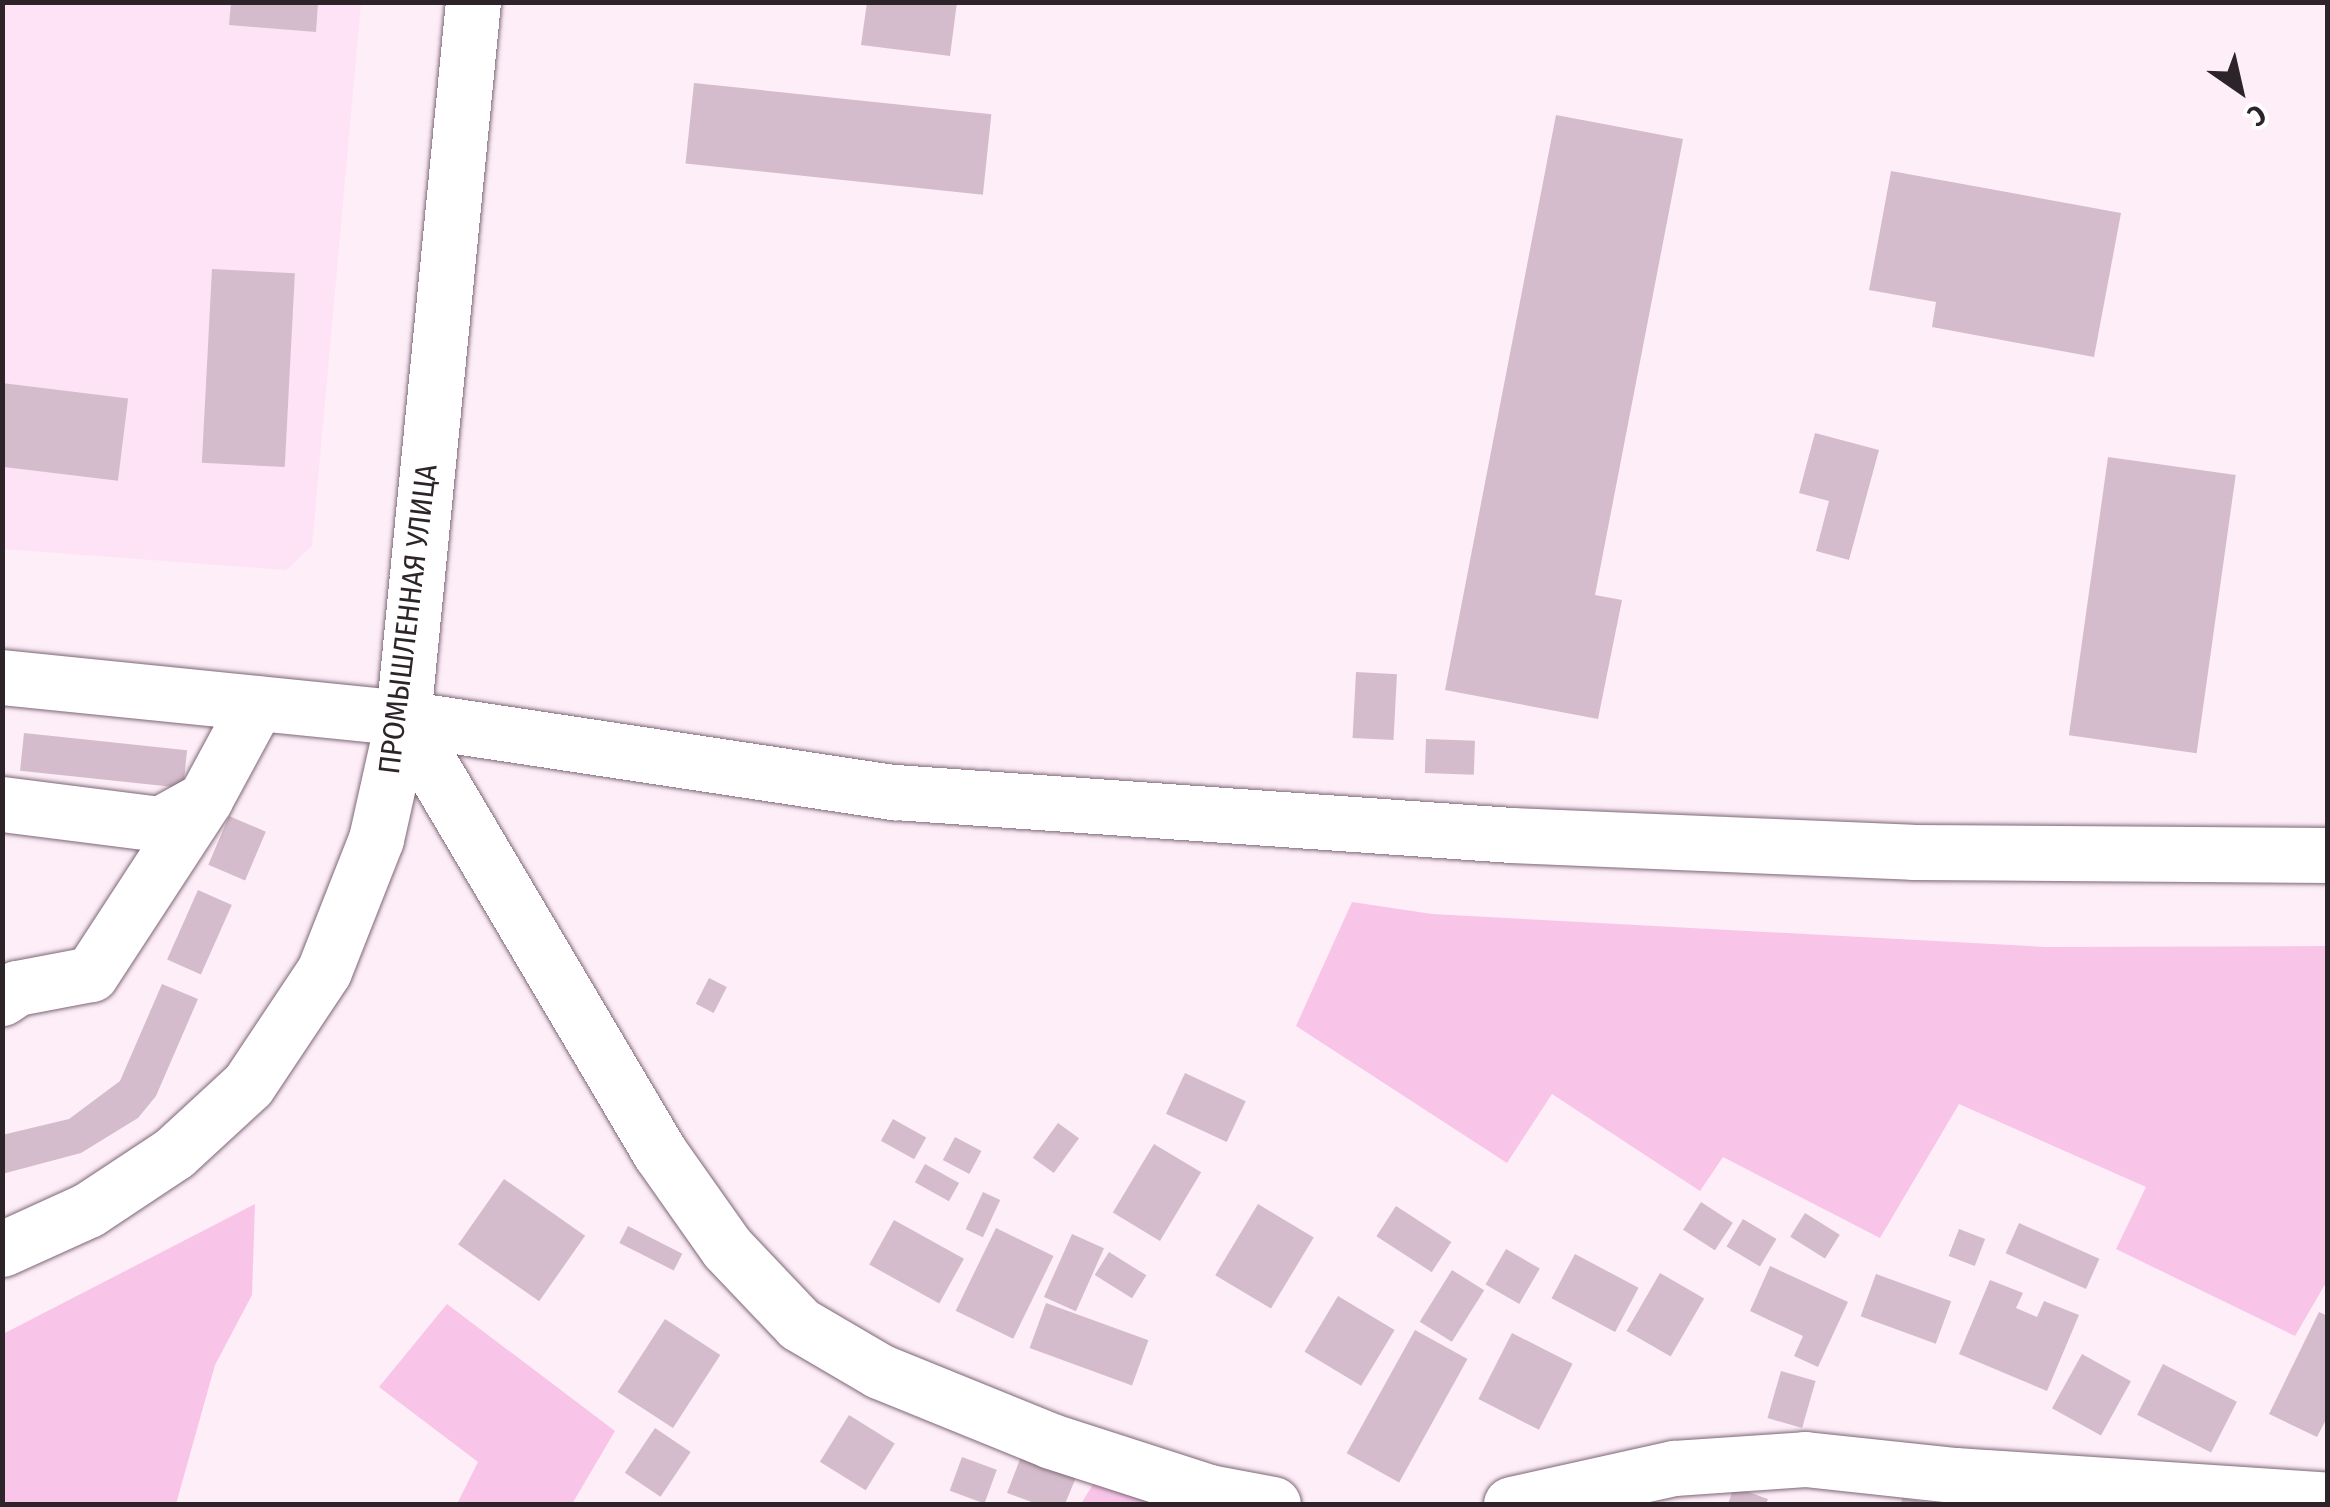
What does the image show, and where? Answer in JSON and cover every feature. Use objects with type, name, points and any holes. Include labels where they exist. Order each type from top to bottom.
[{"type":"street","name":"ПРОМЫШЛЕННАЯ УЛИЦА","points":[[2,1249],[88,1210],[174,1153],[248,1085],[324,971],[376,839],[402,718],[473,2]]},
{"type":"street","points":[[2,677],[402,718],[895,792],[1549,836],[1912,852],[2328,855]]},
{"type":"street","points":[[2,998],[16,988],[90,974],[206,798],[257,703]]},
{"type":"street","points":[[402,718],[660,1154],[727,1248],[799,1324],[880,1371],[1052,1441],[1209,1492],[1273,1504]]},
{"type":"street","points":[[2,804],[160,824],[206,798]]},
{"type":"street","points":[[1511,1504],[1674,1468],[1805,1460],[1956,1476],[2328,1500]]},
{"type":"shaded area","points":[[2,3],[361,3],[312,546],[286,570],[3,549]]},
{"type":"shaded area","points":[[1352,902],[1432,914],[2046,947],[2327,946],[2327,1281],[2295,1336],[2116,1249],[2146,1187],[1959,1104],[1880,1238],[1723,1157],[1700,1191],[1552,1094],[1507,1163],[1296,1026]]},
{"type":"shaded area","points":[[255,1204],[252,1295],[215,1365],[176,1504],[3,1504],[3,1334]]},
{"type":"shaded area","points":[[447,1304],[615,1431],[572,1504],[457,1504],[478,1462],[379,1387]]},
{"type":"shaded area","points":[[1095,1481],[1159,1504],[1081,1504]]},
{"type":"building","points":[[231,2],[318,2],[316,32],[229,25]]},
{"type":"building","points":[[867,2],[957,2],[950,56],[861,45]]},
{"type":"building","points":[[694,83],[991,114],[983,195],[686,164]]},
{"type":"building","points":[[1556,115],[1683,139],[1595,595],[1622,600],[1598,719],[1445,690]]},
{"type":"building","points":[[1891,171],[2121,213],[2094,357],[1932,327],[1936,302],[1869,290]]},
{"type":"building","points":[[212,269],[295,273],[285,467],[202,463]]},
{"type":"building","points":[[2,383],[128,398],[118,481],[2,467]]},
{"type":"building","points":[[1815,433],[1879,450],[1849,560],[1816,551],[1829,501],[1799,493]]},
{"type":"building","points":[[2108,457],[2236,475],[2197,753],[2069,735]]},
{"type":"building","points":[[1356,672],[1397,674],[1393,740],[1353,738]]},
{"type":"building","points":[[24,733],[187,750],[183,788],[20,771]]},
{"type":"building","points":[[1426,739],[1475,741],[1474,775],[1425,773]]},
{"type":"building","points":[[229,816],[266,832],[245,880],[208,865]]},
{"type":"building","points":[[198,890],[232,905],[201,974],[167,959]]},
{"type":"building","points":[[709,978],[727,987],[714,1013],[696,1004]]},
{"type":"building","points":[[162,984],[198,999],[156,1096],[138,1118],[81,1153],[2,1174],[2,1135],[69,1119],[120,1081]]},
{"type":"building","points":[[1185,1073],[1246,1101],[1227,1142],[1166,1114]]},
{"type":"building","points":[[893,1119],[926,1137],[914,1159],[881,1141]]},
{"type":"building","points":[[1058,1123],[1079,1138],[1054,1173],[1033,1158]]},
{"type":"building","points":[[955,1137],[981,1151],[969,1174],[943,1160]]},
{"type":"building","points":[[1154,1144],[1201,1172],[1160,1241],[1113,1213]]},
{"type":"building","points":[[925,1164],[959,1183],[949,1201],[915,1182]]},
{"type":"building","points":[[504,1179],[585,1236],[539,1301],[458,1245]]},
{"type":"building","points":[[983,1192],[1000,1200],[983,1237],[966,1229]]},
{"type":"building","points":[[1701,1202],[1733,1223],[1715,1250],[1683,1230]]},
{"type":"building","points":[[1258,1204],[1314,1237],[1271,1309],[1215,1275]]},
{"type":"building","points":[[1396,1206],[1451,1242],[1432,1272],[1376,1236]]},
{"type":"building","points":[[1805,1213],[1840,1235],[1825,1258],[1790,1237]]},
{"type":"building","points":[[1743,1219],[1776,1239],[1760,1267],[1727,1246]]},
{"type":"building","points":[[894,1220],[964,1259],[939,1303],[869,1265]]},
{"type":"building","points":[[2019,1223],[2099,1259],[2086,1289],[2006,1253]]},
{"type":"building","points":[[628,1226],[682,1254],[674,1271],[619,1243]]},
{"type":"building","points":[[996,1228],[1054,1256],[1013,1339],[956,1311]]},
{"type":"building","points":[[1959,1229],[1985,1239],[1975,1266],[1949,1256]]},
{"type":"building","points":[[1072,1234],[1104,1248],[1076,1311],[1044,1297]]},
{"type":"building","points":[[1506,1249],[1540,1268],[1519,1304],[1486,1285]]},
{"type":"building","points":[[1109,1252],[1146,1275],[1132,1298],[1095,1275]]},
{"type":"building","points":[[1575,1254],[1639,1288],[1615,1332],[1552,1298]]},
{"type":"building","points":[[1770,1266],[1848,1302],[1818,1367],[1794,1356],[1803,1336],[1750,1311]]},
{"type":"building","points":[[1452,1270],[1484,1290],[1452,1342],[1420,1322]]},
{"type":"building","points":[[1660,1273],[1704,1298],[1671,1357],[1626,1331]]},
{"type":"building","points":[[1876,1274],[1951,1301],[1936,1344],[1861,1316]]},
{"type":"building","points":[[1990,1280],[2023,1293],[2016,1308],[2037,1317],[2044,1301],[2079,1315],[2047,1391],[1959,1354]]},
{"type":"building","points":[[1338,1296],[1395,1330],[1361,1386],[1305,1352]]},
{"type":"building","points":[[1046,1303],[1148,1340],[1132,1385],[1030,1348]]},
{"type":"building","points":[[2319,1312],[2328,1316],[2328,1416],[2317,1437],[2269,1414]]},
{"type":"building","points":[[665,1319],[720,1355],[673,1428],[618,1392]]},
{"type":"building","points":[[1415,1330],[1467,1359],[1399,1482],[1347,1453]]},
{"type":"building","points":[[1512,1333],[1573,1364],[1539,1430],[1478,1399]]},
{"type":"building","points":[[2082,1354],[2131,1381],[2101,1435],[2052,1408]]},
{"type":"building","points":[[2163,1364],[2237,1402],[2211,1452],[2137,1415]]},
{"type":"building","points":[[1781,1371],[1816,1381],[1802,1428],[1767,1418]]},
{"type":"building","points":[[849,1415],[895,1444],[866,1490],[820,1462]]},
{"type":"building","points":[[655,1428],[691,1452],[660,1497],[625,1473]]},
{"type":"building","points":[[1022,1454],[1077,1475],[1065,1504],[1037,1504],[1007,1493]]},
{"type":"building","points":[[962,1457],[997,1470],[984,1503],[950,1491]]},
{"type":"building","points":[[1734,1487],[1768,1499],[1766,1504],[1728,1504]]},
{"type":"building","points":[[1902,1498],[1926,1502],[1926,1504],[1901,1504]]}]
